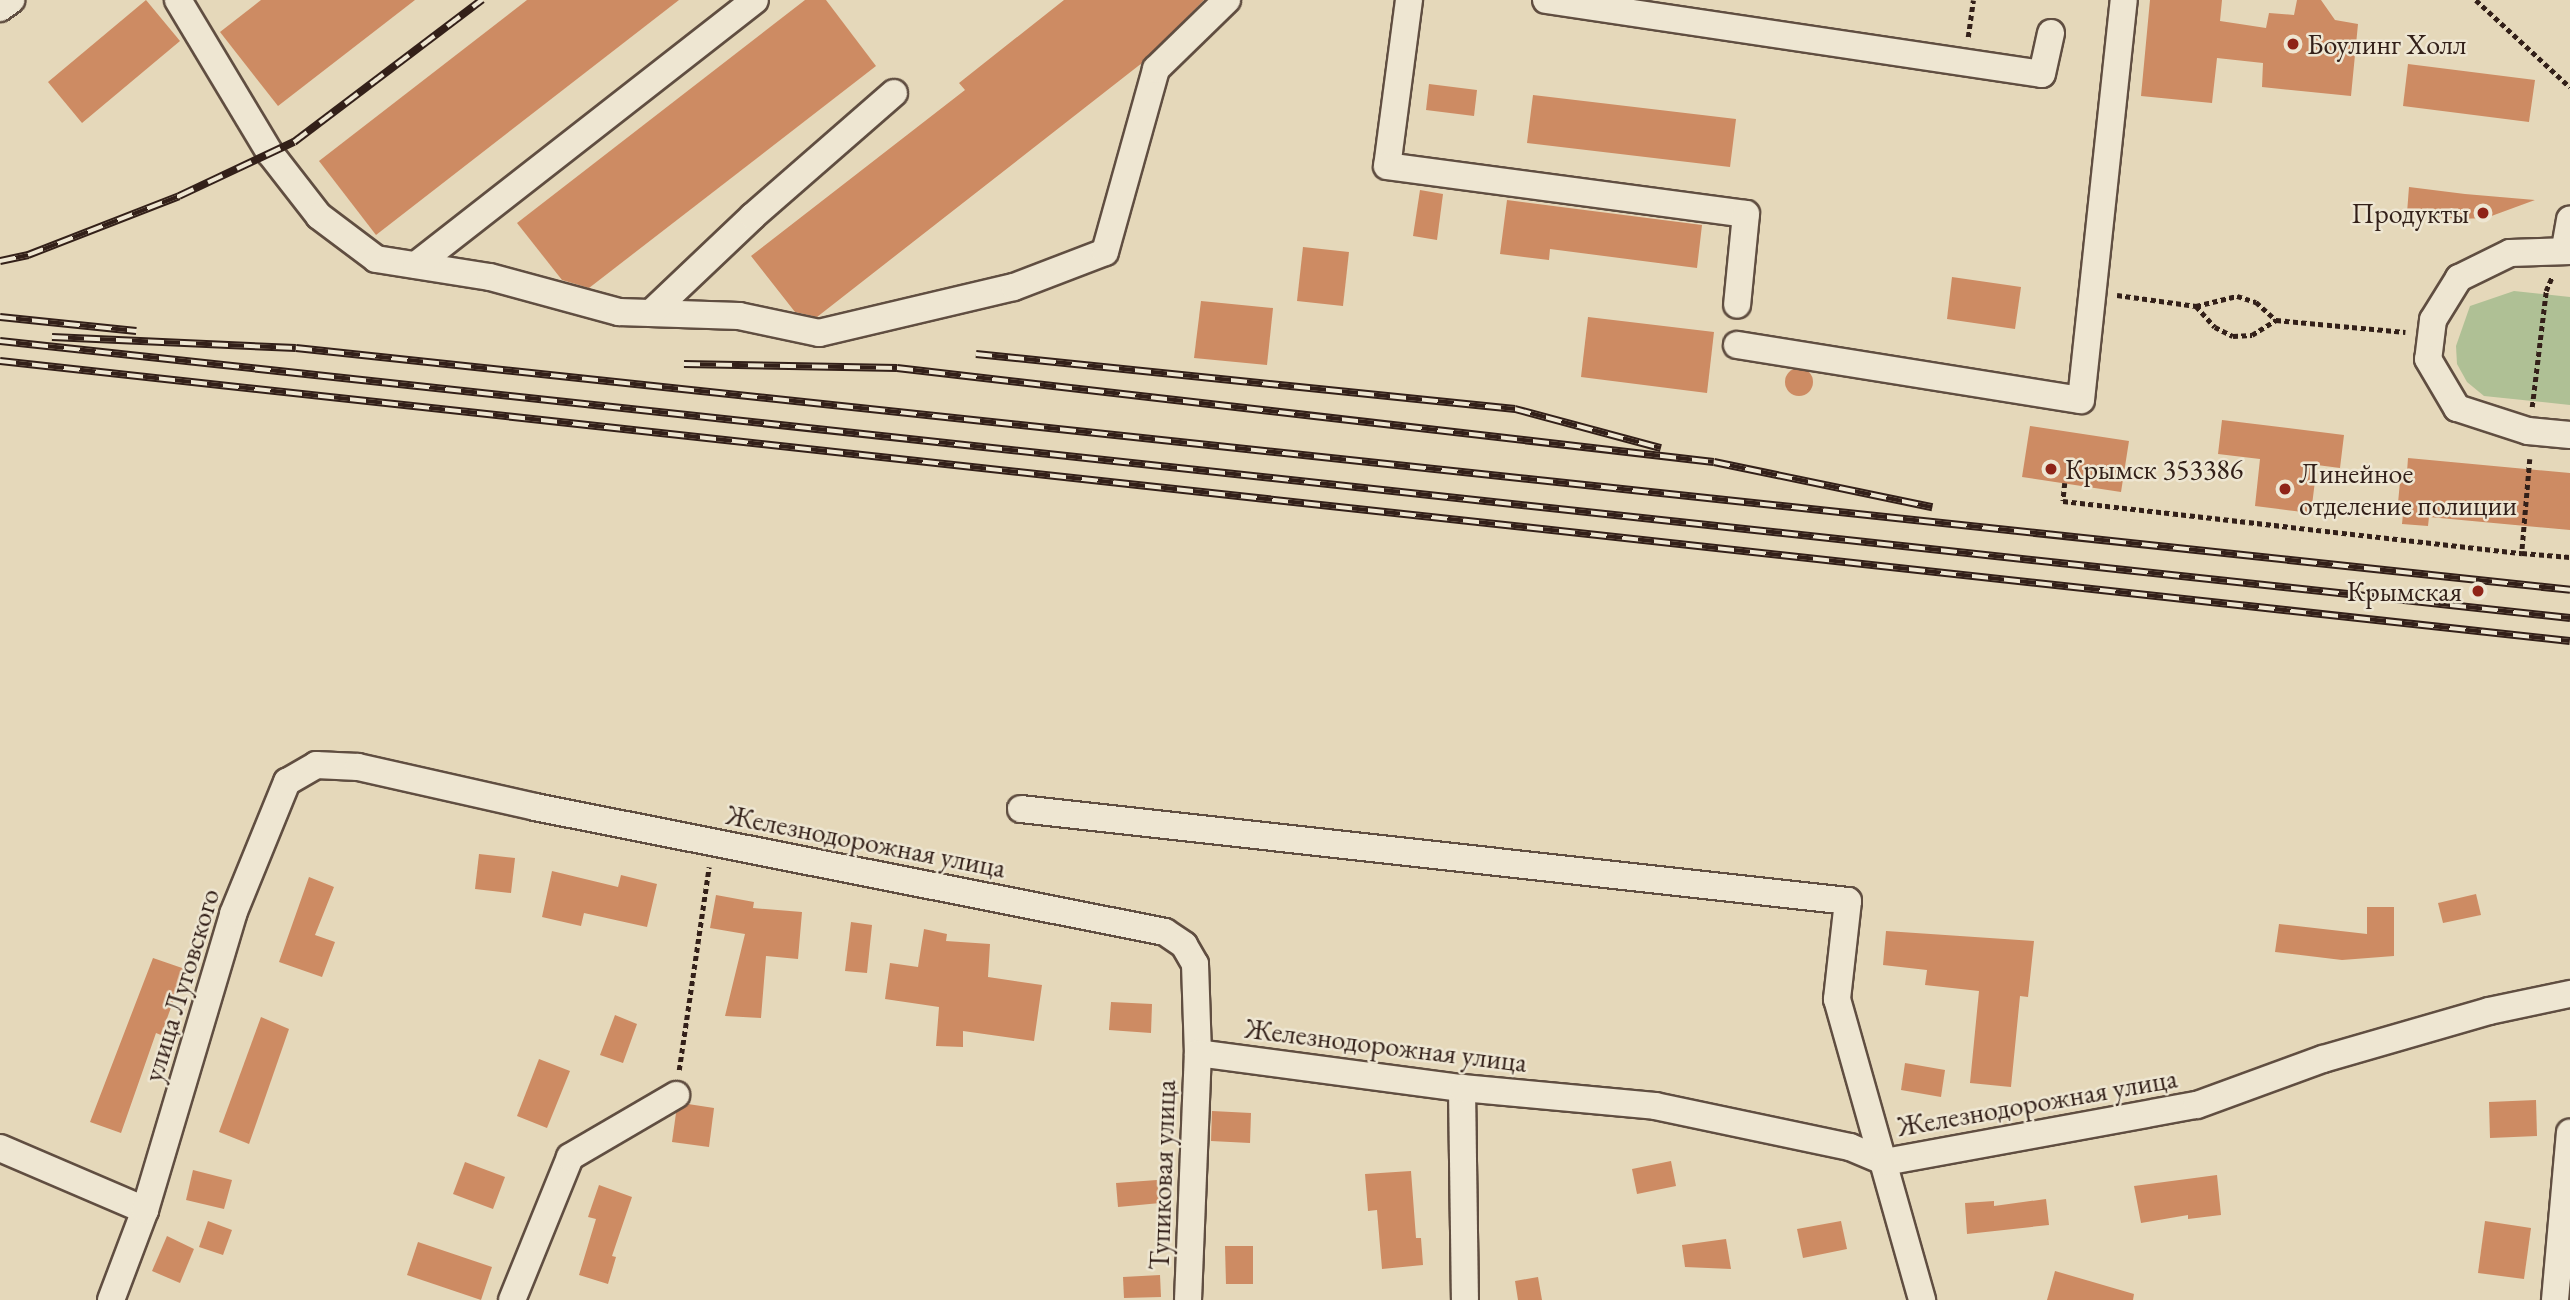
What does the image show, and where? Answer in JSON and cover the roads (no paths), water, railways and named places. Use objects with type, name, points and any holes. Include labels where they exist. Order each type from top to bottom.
[{"type":"street","points":[[0,8],[11,0]]},
{"type":"street","points":[[178,0],[270,153],[319,216],[376,259],[490,276],[619,312],[653,311],[739,316],[819,333],[1013,287],[1105,252],[1156,69],[1227,0]]},
{"type":"street","points":[[416,265],[755,0]]},
{"type":"street","points":[[1409,0],[1387,166],[1746,214],[1737,304]]},
{"type":"street","points":[[1546,0],[1618,14],[1966,60],[2042,74],[2051,33]]},
{"type":"street","points":[[1737,345],[2081,400],[2124,0]]},
{"type":"street","points":[[653,311],[753,216],[894,93]]},
{"type":"street","points":[[2570,219],[2568,249],[2510,253],[2459,278],[2443,299],[2430,335],[2428,359],[2457,408],[2528,431],[2570,435]]},
{"type":"street","name":"Железнодорожная улица","points":[[287,782],[316,765],[358,767],[713,842],[1165,932],[1184,945],[1195,964],[1198,1053],[1462,1088],[1655,1106],[1850,1147],[1885,1161],[2197,1105],[2323,1059],[2489,1011],[2570,994]]},
{"type":"street","name":"улица Луговского","points":[[111,1300],[145,1210],[233,914],[287,782]]},
{"type":"street","points":[[1021,809],[1847,901],[1836,999],[1885,1161],[1922,1300]]},
{"type":"street","name":"Тупиковая улица","points":[[1188,1300],[1198,1053]]},
{"type":"street","points":[[1462,1088],[1465,1300]]},
{"type":"street","points":[[512,1300],[570,1157],[676,1095]]},
{"type":"street","points":[[2555,1300],[2570,1133]]},
{"type":"street","points":[[0,1148],[145,1210]]},
{"type":"railway","points":[[0,261],[28,255],[179,196],[294,142],[482,0]]},
{"type":"railway","points":[[0,317],[136,331]]},
{"type":"railway","points":[[52,337],[296,348],[2570,590]]},
{"type":"railway","points":[[0,341],[2570,618]]},
{"type":"railway","points":[[976,354],[1515,409],[1661,448]]},
{"type":"railway","points":[[0,361],[2570,641]]},
{"type":"railway","points":[[684,364],[897,368],[1714,462],[1932,507]]},
{"type":"place","name":"Боулинг Холл","points":[[2293,44]]},
{"type":"place","name":"Продукты","points":[[2483,213]]},
{"type":"place","name":"Крымск 353386","points":[[2051,469]]},
{"type":"place","name":"Линейное отделение полиции","points":[[2285,489]]},
{"type":"place","name":"Крымская","points":[[2478,591]]}]
